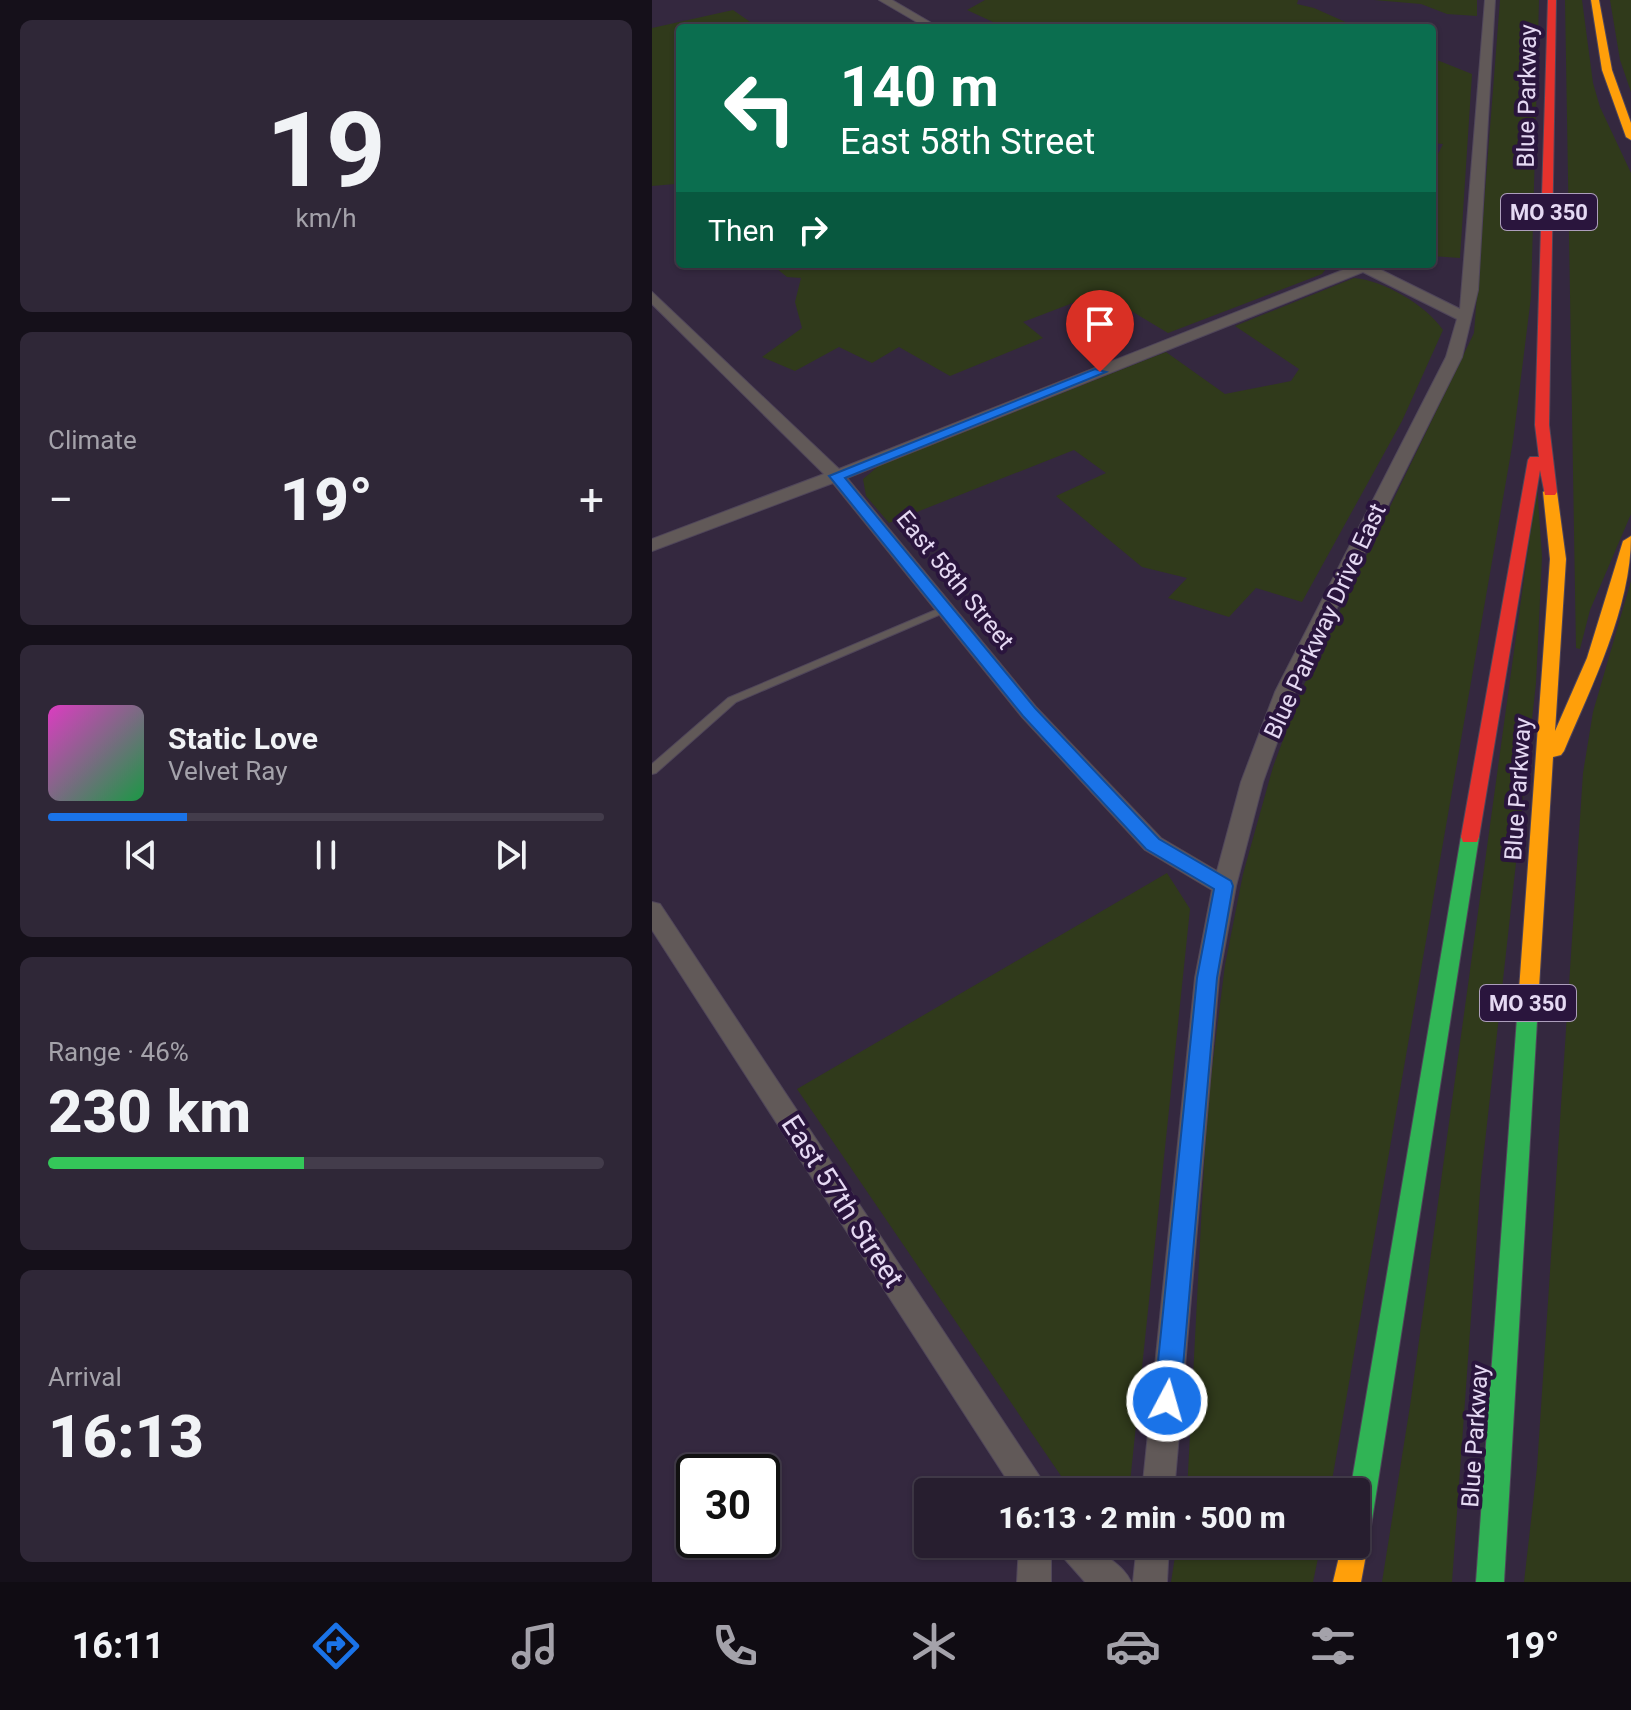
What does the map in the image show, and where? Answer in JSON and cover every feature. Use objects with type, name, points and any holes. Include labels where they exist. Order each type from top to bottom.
[{"type":"highway","name":"Blue Parkway","points":[[1490,1582],[1558,559],[1542,425],[1551,153],[1552,0]]},
{"type":"highway","points":[[1595,0],[1597,38],[1631,137]]},
{"type":"highway","points":[[1366,1478],[1508,601],[1542,425]]},
{"type":"highway","points":[[1543,780],[1595,658],[1631,541]]},
{"type":"highway","points":[[1347,1582],[1352,1558]]},
{"type":"street","points":[[884,0],[928,24]]},
{"type":"street","name":"Blue Parkway Drive East","points":[[1159,1478],[1207,978],[1224,886],[1252,782],[1285,692],[1454,357],[1465,322],[1463,316],[1471,290],[1490,0]]},
{"type":"street","points":[[652,545],[836,476],[1356,268]]},
{"type":"street","points":[[1365,268],[1463,316]]},
{"type":"street","name":"East 58th Street","points":[[652,296],[836,476],[1029,712],[1153,844],[1224,886]]},
{"type":"street","name":"East 57th Street","points":[[652,911],[1025,1478]]},
{"type":"street","points":[[1034,1582],[1035,1558]]},
{"type":"street","points":[[1085,1558],[1092,1567],[1114,1582]]},
{"type":"street","points":[[1150,1582],[1152,1558]]},
{"type":"lane","points":[[652,770],[732,700],[945,609]]},
{"type":"green space","points":[[985,0],[1298,0],[1297,4],[1350,24],[997,24],[967,10]]},
{"type":"green space","points":[[1374,0],[1477,0],[1477,16],[1447,14],[1421,4]]},
{"type":"green space","points":[[1500,0],[1539,0],[1531,297],[1513,441],[1332,1478],[1188,1478],[1207,1108],[1225,965],[1243,874],[1273,767],[1301,691],[1474,333]]},
{"type":"green space","points":[[1565,0],[1582,0],[1593,83],[1600,107],[1631,173],[1631,514],[1590,610],[1580,649],[1576,648]]},
{"type":"green space","points":[[1610,0],[1631,0],[1631,92],[1620,60]]},
{"type":"green space","points":[[733,10],[753,24],[676,24],[676,185],[652,186],[652,28]]},
{"type":"green space","points":[[1436,60],[1472,74],[1460,258],[1436,256],[1436,158],[1443,144],[1436,143]]},
{"type":"green space","points":[[776,268],[1327,268],[1322,274],[1168,333],[1128,309],[1086,298],[1023,322],[1043,338],[950,376],[899,347],[872,363],[839,347],[795,371],[762,357],[802,328],[795,302],[801,278],[787,277]]},
{"type":"green space","points":[[1354,278],[1378,283],[1403,295],[1443,330],[1402,421],[1302,602],[1256,588],[1229,617],[1168,598],[1187,578],[1142,567],[1056,496],[1106,473],[1074,450],[889,523],[866,496],[863,479],[881,464],[1166,352],[1225,394],[1291,381],[1299,369],[1235,326]]},
{"type":"green space","points":[[1537,484],[1542,557],[1536,683],[1481,1178],[1452,1582],[1382,1582],[1410,1406]]},
{"type":"green space","points":[[1631,581],[1631,1582],[1524,1582],[1537,1468],[1583,773],[1593,712]]},
{"type":"green space","points":[[1167,873],[1190,909],[1130,1478],[1062,1478],[797,1089]]},
{"type":"green space","points":[[1175,1558],[1318,1558],[1313,1582],[1171,1582]]},
{"type":"traffic: fast","points":[[1366,1478],[1470,837]]},
{"type":"traffic: fast","points":[[1490,1582],[1528,1004]]},
{"type":"traffic: slow","points":[[1595,0],[1607,70],[1631,137]]},
{"type":"traffic: slow","points":[[1528,1004],[1558,559],[1550,492]]},
{"type":"traffic: slow","points":[[1555,751],[1595,658],[1631,541]]},
{"type":"traffic: slow","points":[[1347,1582],[1352,1558]]},
{"type":"traffic: jam","points":[[1550,492],[1542,425],[1552,0]]},
{"type":"traffic: jam","points":[[1470,837],[1535,460]]},
{"type":"route","points":[[1100,372],[836,476],[1029,712],[1153,844],[1224,886],[1207,978],[1167,1401]]}]
